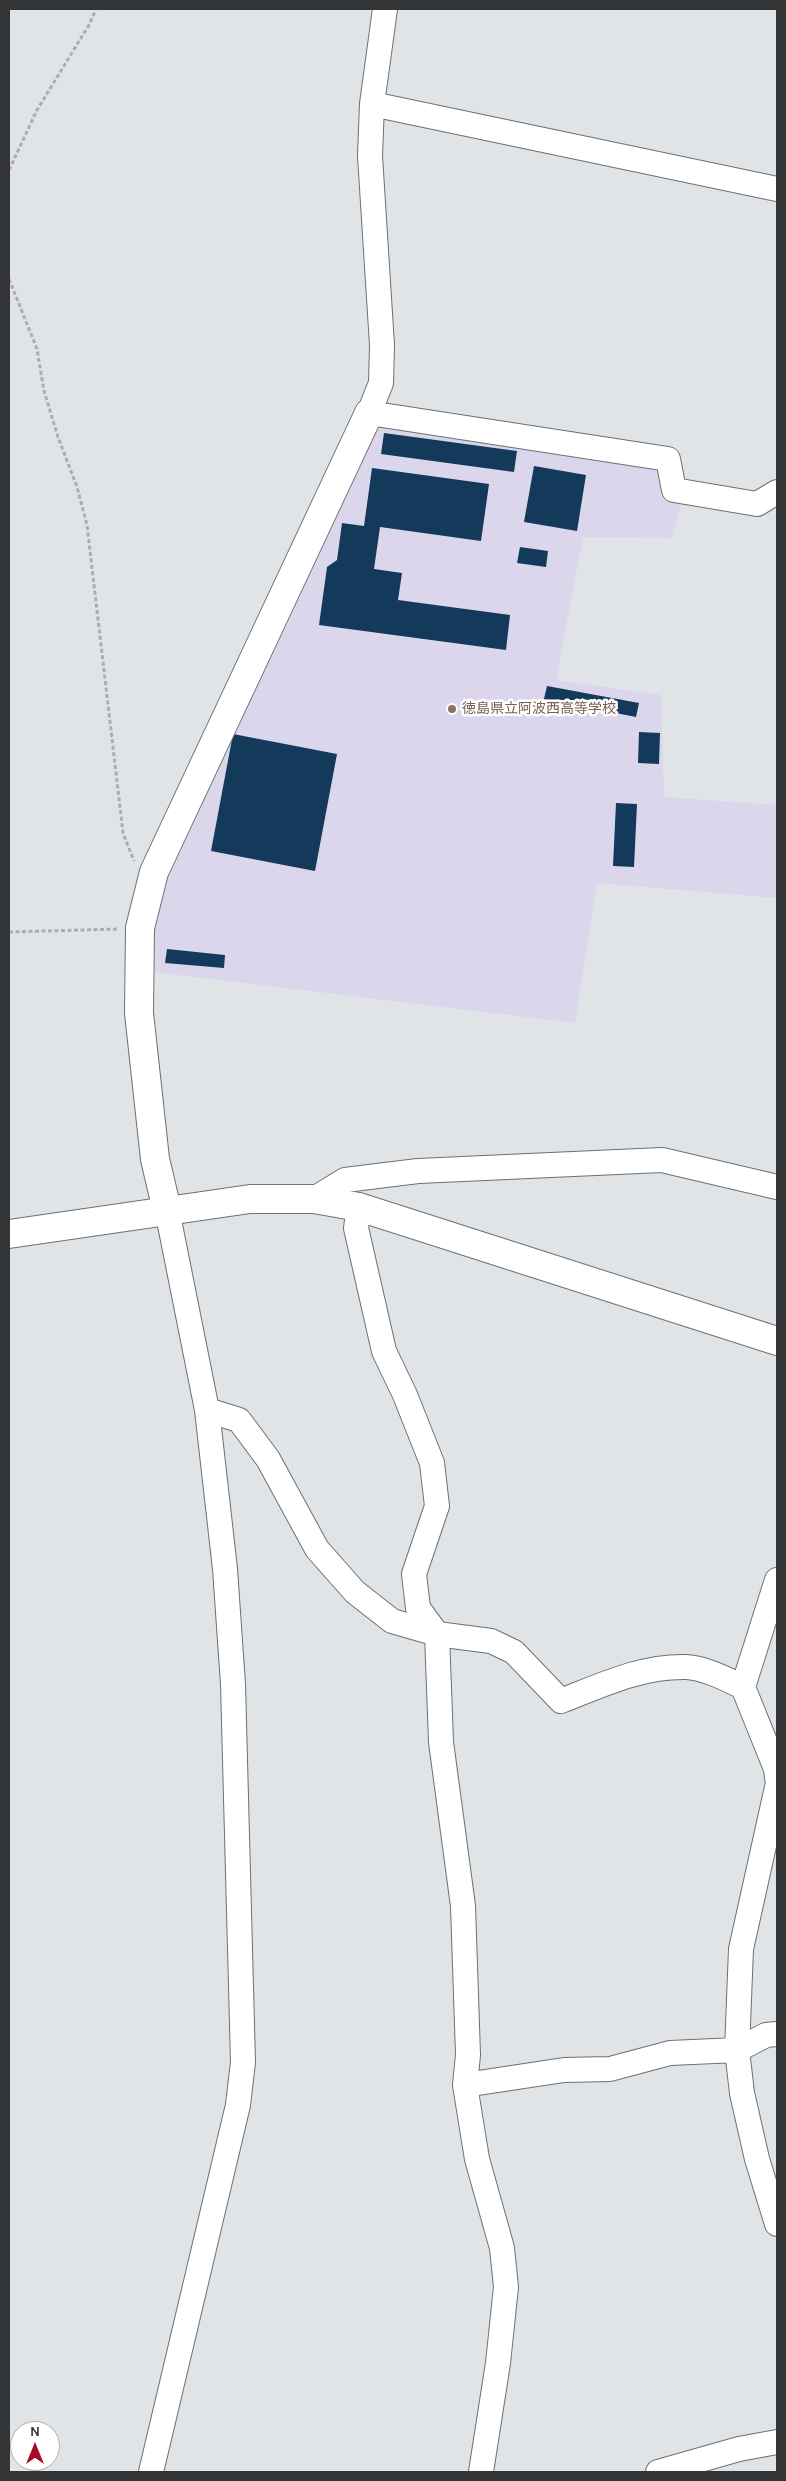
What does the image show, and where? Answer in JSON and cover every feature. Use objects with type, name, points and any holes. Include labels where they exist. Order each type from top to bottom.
[{"type":"street","points":[[151,2472],[238,2105],[243,2062],[233,1684],[225,1569],[207,1410],[155,1158],[138,1013],[140,928],[154,872],[369,413],[381,382],[382,345],[370,156],[372,104],[385,9]]},
{"type":"street","points":[[372,104],[777,190]]},
{"type":"street","points":[[369,413],[668,459],[674,490],[757,504],[777,492]]},
{"type":"street","points":[[314,1199],[345,1180],[409,1172],[662,1160],[777,1187]]},
{"type":"street","points":[[9,1234],[250,1199],[314,1199],[359,1208],[777,1341]]},
{"type":"street","points":[[359,1208],[356,1228],[384,1351],[405,1395],[432,1463],[437,1506],[414,1574],[418,1608],[437,1634],[441,1742],[463,1906],[468,2055],[465,2085],[477,2159],[502,2248],[506,2287],[498,2364],[481,2472]]},
{"type":"street","points":[[207,1410],[239,1420],[268,1459],[317,1549],[355,1592],[392,1621],[437,1634],[491,1641],[514,1652],[561,1701],[634,1672],[687,1667],[722,1677],[743,1687]]},
{"type":"street","points":[[777,1580],[743,1687],[776,1769],[777,1778]]},
{"type":"street","points":[[777,1787],[741,1949],[738,2050],[742,2092],[757,2158],[777,2224]]},
{"type":"street","points":[[465,2085],[564,2070],[610,2069],[670,2053],[738,2050],[766,2035],[777,2034]]},
{"type":"street","points":[[658,2472],[739,2449],[777,2442]]},
{"type":"path","points":[[9,170],[37,110],[89,25],[96,9]]},
{"type":"path","points":[[9,279],[37,349],[44,391],[58,437],[77,487],[87,525],[123,833],[133,861],[154,872]]},
{"type":"path","points":[[9,932],[140,928]]},
{"type":"shaded area","name":"徳島県立阿波西高等学校","points":[[373,419],[663,465],[682,498],[672,538],[583,537],[556,680],[661,695],[664,797],[777,805],[777,898],[597,883],[575,1023],[153,972],[152,924],[171,863]]},
{"type":"building","points":[[384,433],[517,451],[514,472],[381,454]]},
{"type":"building","points":[[534,466],[586,475],[577,531],[524,522]]},
{"type":"building","points":[[372,468],[489,484],[481,541],[380,527],[374,569],[402,573],[398,600],[510,615],[506,650],[319,625],[327,567],[337,560],[342,523],[364,526]]},
{"type":"building","points":[[520,547],[548,551],[546,567],[517,563]]},
{"type":"building","points":[[547,686],[639,703],[636,717],[544,699]]},
{"type":"building","points":[[639,732],[660,733],[659,764],[638,763]]},
{"type":"building","points":[[233,734],[337,754],[315,871],[211,851]]},
{"type":"building","points":[[616,803],[637,804],[634,867],[613,866]]},
{"type":"building","points":[[167,949],[225,955],[224,968],[165,963]]},
{"type":"place","name":"徳島県立阿波西高等学校","points":[[452,709]]}]
